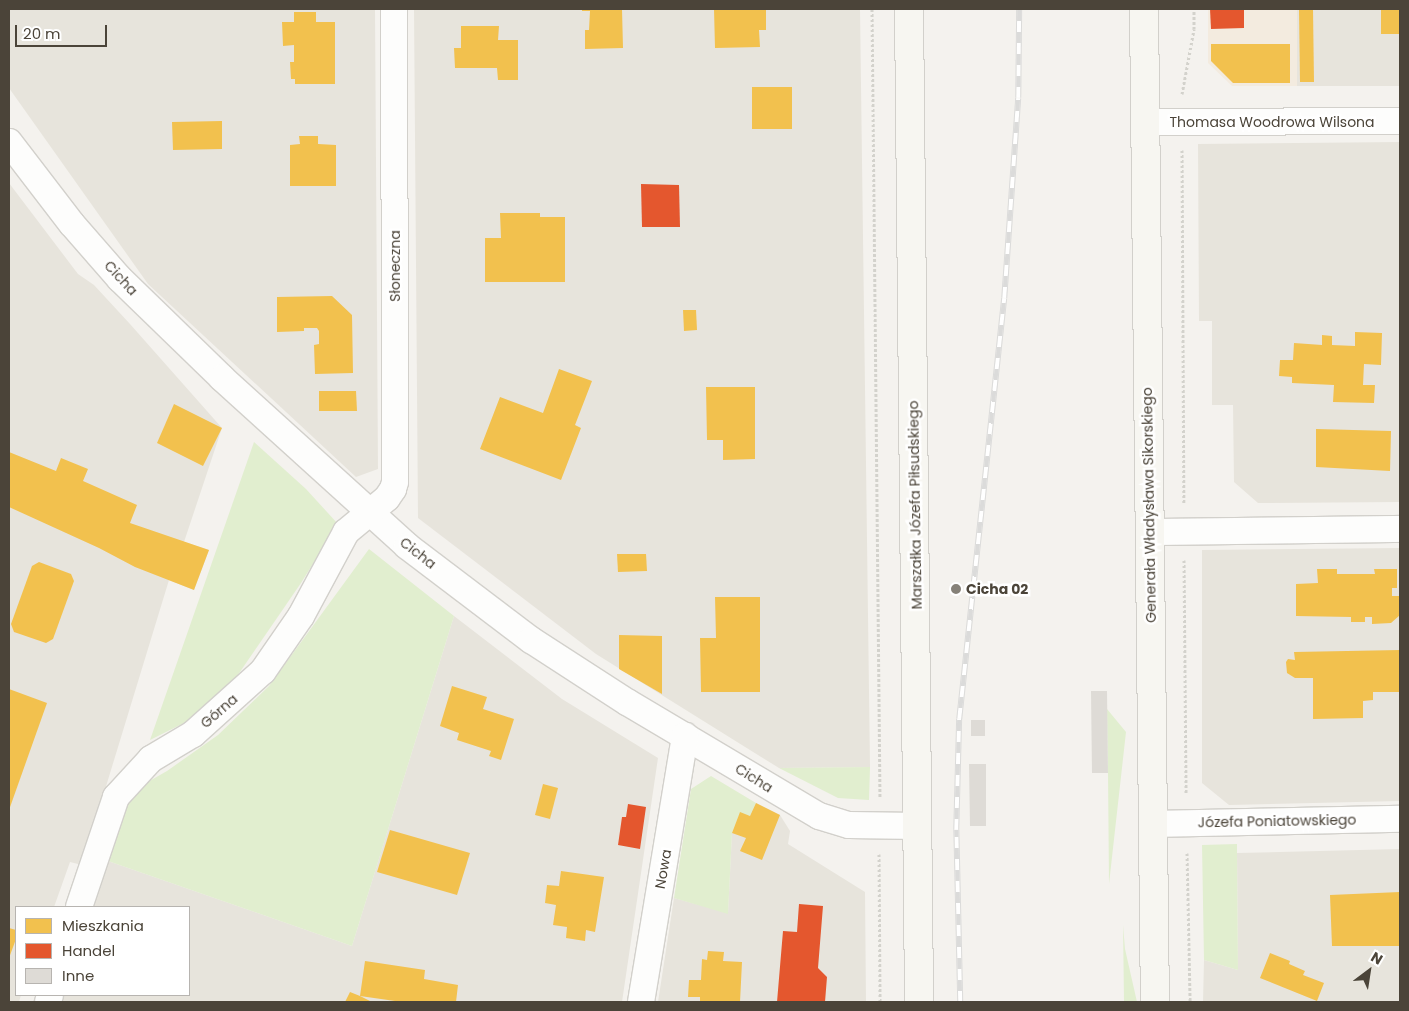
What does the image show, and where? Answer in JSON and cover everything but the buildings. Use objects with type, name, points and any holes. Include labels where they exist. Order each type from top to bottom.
[{"type":"main road","name":"Marszałka Józefa Piłsudskiego","points":[[909,9],[919,1002]]},
{"type":"main road","name":"Generała Władysława Sikorskiego","points":[[1144,9],[1154,1002]]},
{"type":"street","name":"Słoneczna","points":[[369,512],[387,498],[395,482],[394,9]]},
{"type":"street","name":"Thomasa Woodrowa Wilsona","points":[[1144,122],[1400,121]]},
{"type":"street","name":"Cicha","points":[[9,142],[72,224],[120,279],[222,378],[407,546],[531,640],[588,678],[819,816],[848,825],[875,827],[918,826]]},
{"type":"street","name":"Górna","points":[[79,906],[116,797],[151,759],[193,734],[263,671],[301,616],[346,532],[369,512]]},
{"type":"street","points":[[1150,532],[1400,529]]},
{"type":"street","name":"Nowa","points":[[641,1002],[685,736]]},
{"type":"street","name":"Józefa Poniatowskiego","points":[[1153,824],[1400,819]]},
{"type":"path","points":[[872,9],[880,798],[875,805],[874,841],[880,856],[880,1002]]},
{"type":"shaded area","points":[[9,9],[375,9],[378,469],[356,477],[148,284],[9,88]]},
{"type":"shaded area","points":[[414,9],[860,9],[870,767],[779,768],[596,654],[418,518]]},
{"type":"shaded area","points":[[1208,9],[1297,9],[1297,86],[1232,86],[1208,63]]},
{"type":"shaded area","points":[[1297,9],[1400,9],[1400,86],[1297,86]]},
{"type":"shaded area","points":[[1400,142],[1400,502],[1258,503],[1234,482],[1233,405],[1212,405],[1212,321],[1199,321],[1198,144]]},
{"type":"shaded area","points":[[9,183],[78,274],[94,285],[222,428],[184,542],[209,550],[194,590],[169,580],[82,865],[70,862],[54,906],[15,906],[15,996],[21,996],[19,1002],[9,1002]]},
{"type":"shaded area","points":[[1400,548],[1400,801],[1229,805],[1202,783],[1202,550]]},
{"type":"shaded area","points":[[454,616],[562,699],[658,758],[622,1002],[60,1002],[63,996],[190,996],[190,906],[92,906],[108,861],[352,946]]},
{"type":"shaded area","points":[[756,803],[780,815],[790,831],[788,844],[865,892],[866,1002],[658,1002],[674,898],[728,913],[732,833],[740,812],[750,816]]},
{"type":"shaded area","points":[[1400,849],[1400,1002],[1203,1002],[1204,960],[1238,970],[1237,853]]},
{"type":"green space","points":[[254,442],[306,489],[338,524],[301,583],[231,685],[188,721],[150,740]]},
{"type":"green space","points":[[369,549],[454,616],[352,946],[108,861],[132,791],[167,771],[218,735],[269,686]]},
{"type":"green space","points":[[1107,709],[1126,732],[1109,884],[1108,773]]},
{"type":"green space","points":[[870,767],[869,800],[838,798],[779,768]]},
{"type":"green space","points":[[711,776],[756,803],[750,816],[740,813],[732,833],[728,914],[674,898],[691,789]]},
{"type":"green space","points":[[1237,844],[1238,970],[1204,960],[1202,845]]},
{"type":"green space","points":[[1123,925],[1125,949],[1137,1002],[1124,1002]]},
{"type":"railway","points":[[960,1002],[956,830],[959,719],[1004,298],[1018,98],[1019,9]]},
{"type":"place","name":"Cicha 02","points":[[956,589]]}]
